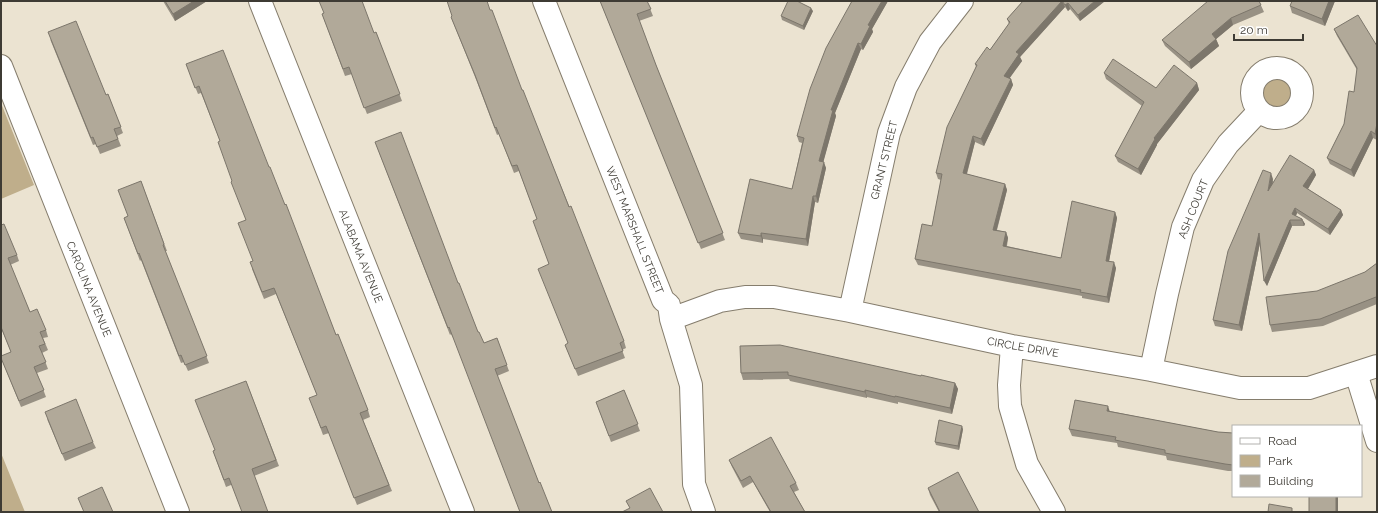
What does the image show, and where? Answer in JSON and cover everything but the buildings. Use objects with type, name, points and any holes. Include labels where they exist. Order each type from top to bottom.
[{"type":"street","name":"ALABAMA AVENUE","points":[[260,1],[463,512]]},
{"type":"street","name":"WEST MARSHALL STREET","points":[[544,1],[663,300],[669,305],[671,319],[691,385],[694,484],[704,512]]},
{"type":"street","name":"GRANT STREET","points":[[850,311],[889,133],[906,87],[930,42],[962,1]]},
{"type":"street","name":"CAROLINA AVENUE","points":[[1,66],[178,512]]},
{"type":"street","name":"ASH COURT","points":[[1151,370],[1183,227],[1203,180],[1228,144],[1259,111]]},
{"type":"street","name":"CIRCLE DRIVE","points":[[671,319],[720,301],[745,297],[774,297],[850,311],[1012,346],[1151,370],[1240,388],[1309,388],[1377,366]]},
{"type":"street","points":[[1012,346],[1009,385],[1010,406],[1027,464],[1054,512]]},
{"type":"street","points":[[1356,373],[1377,441]]},
{"type":"green space","points":[[1281,73],[1288,76],[1294,82],[1297,93],[1296,101],[1288,110],[1281,113],[1273,113],[1266,110],[1258,101],[1257,89],[1260,82],[1269,74]]},
{"type":"green space","points":[[1,103],[34,185],[1,199]]},
{"type":"green space","points":[[1,453],[25,512],[1,512]]}]
